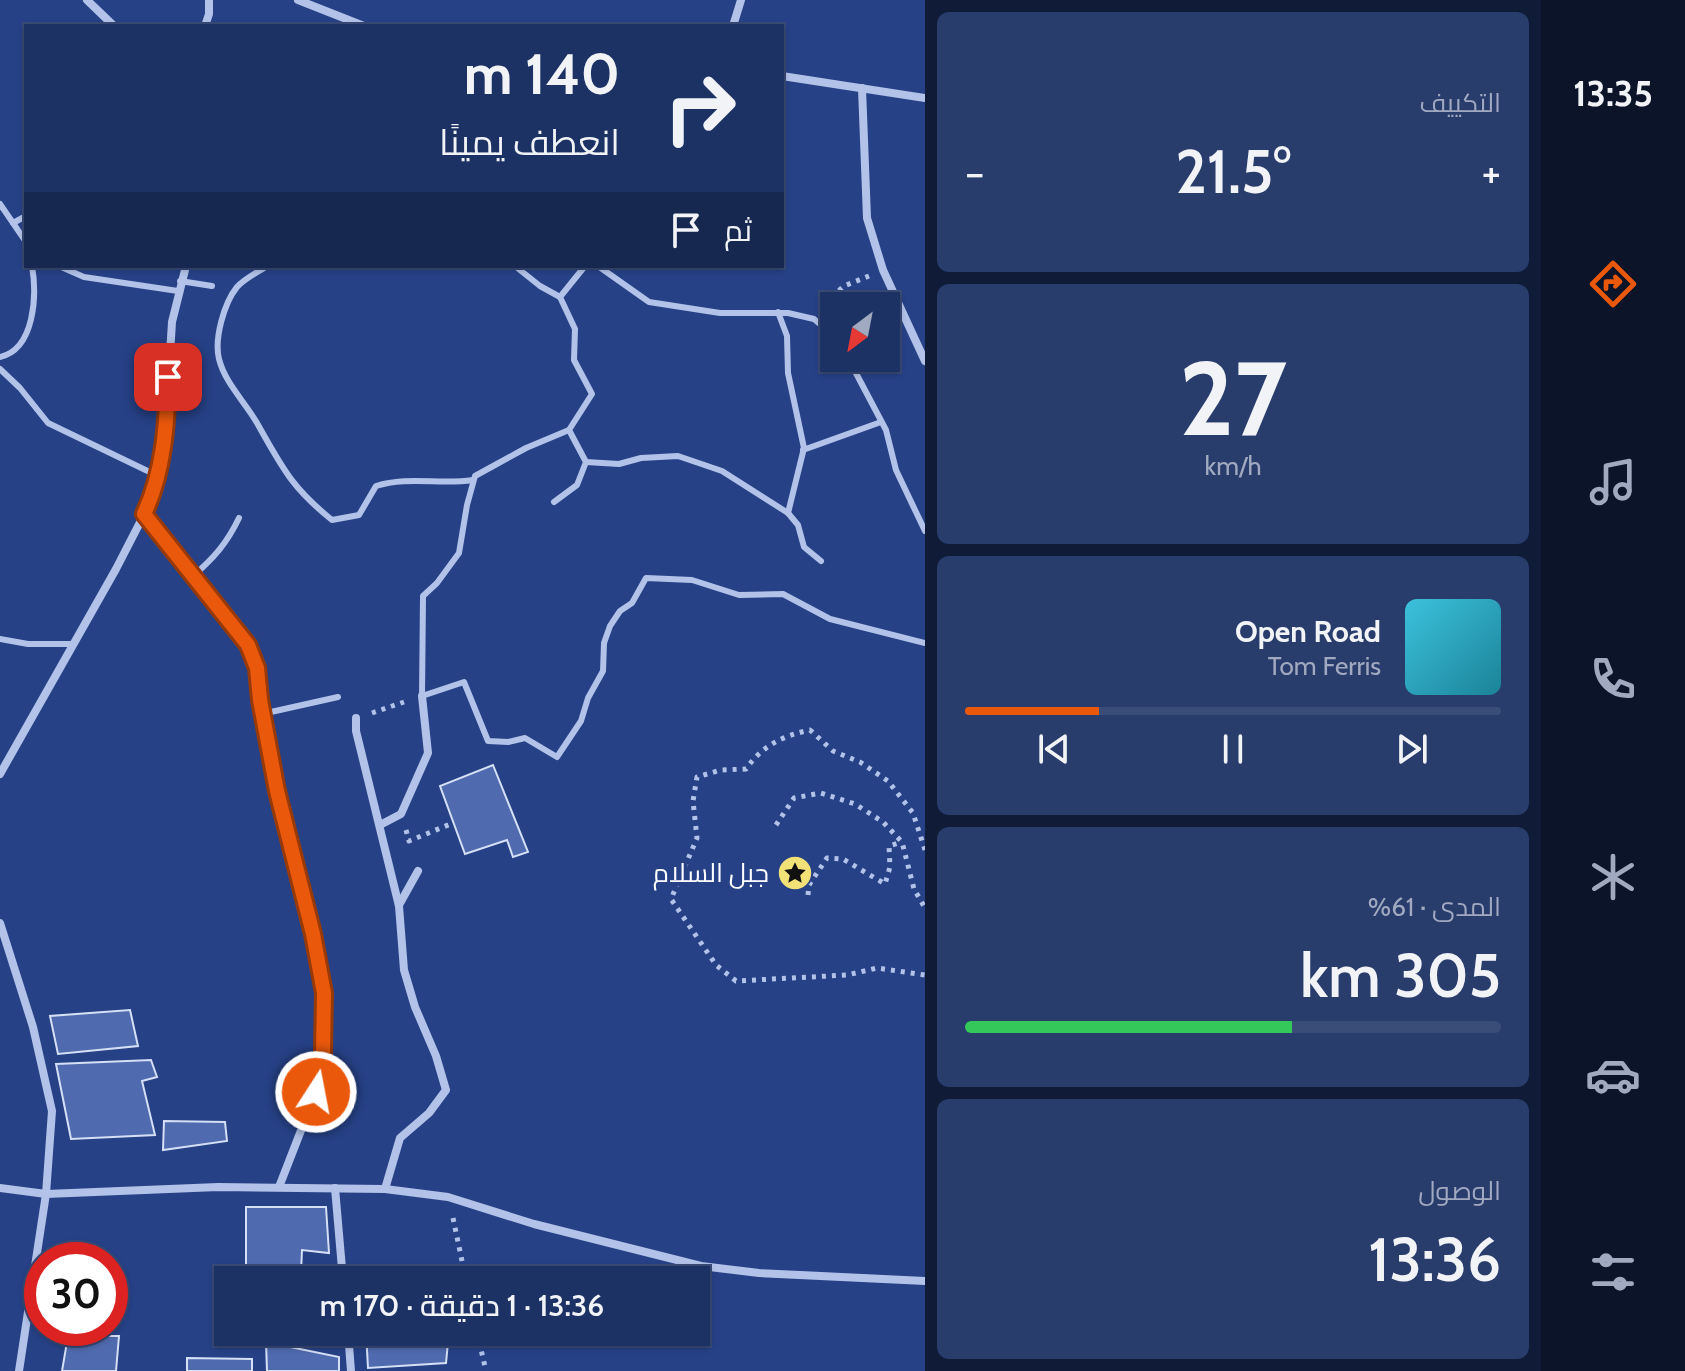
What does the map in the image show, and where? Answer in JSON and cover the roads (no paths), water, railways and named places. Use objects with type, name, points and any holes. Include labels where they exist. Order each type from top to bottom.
[{"type":"street","points":[[87,0],[112,24]]},
{"type":"street","points":[[206,24],[209,0]]},
{"type":"street","points":[[298,0],[359,24]]},
{"type":"street","points":[[734,24],[741,0]]},
{"type":"street","points":[[784,76],[925,98]]},
{"type":"street","points":[[862,88],[867,218],[883,270],[925,361]]},
{"type":"street","points":[[0,774],[144,514],[158,476],[168,406],[171,333],[185,268]]},
{"type":"street","points":[[144,514],[248,645],[257,668],[262,714],[277,791],[313,934],[324,993],[323,1052],[316,1092],[279,1187]]},
{"type":"street","points":[[380,825],[401,814],[428,753],[422,696]]},
{"type":"street","points":[[356,718],[356,731],[399,906],[404,970],[446,1090],[429,1113],[400,1138],[385,1189]]},
{"type":"street","points":[[399,906],[418,871]]},
{"type":"street","points":[[0,923],[33,1027],[52,1111],[46,1194],[19,1371]]},
{"type":"street","points":[[0,1188],[46,1194],[218,1187],[385,1189],[448,1197],[549,1228],[701,1266],[759,1273],[925,1281]]},
{"type":"street","points":[[335,1188],[342,1266]]},
{"type":"street","points":[[349,1346],[351,1371]]},
{"type":"lane","points":[[0,204],[24,239]]},
{"type":"lane","points":[[13,223],[24,217]]},
{"type":"lane","points":[[0,357],[12,354],[26,337],[36,288],[32,268]]},
{"type":"lane","points":[[64,268],[84,277],[212,286]]},
{"type":"lane","points":[[264,268],[237,287],[227,306],[220,330],[218,357],[284,473],[308,501],[332,520],[359,515],[376,486],[394,481],[451,484],[473,480]]},
{"type":"lane","points":[[518,268],[560,297],[575,329],[574,360],[592,394],[569,430],[526,448],[475,476],[459,553],[423,596],[422,696],[464,682],[488,741],[508,742],[525,738],[557,757],[581,721],[588,698],[603,671],[604,643],[610,626],[620,611],[632,603],[646,578],[692,580],[739,595],[783,594],[830,619],[925,643]]},
{"type":"lane","points":[[560,297],[583,268]]},
{"type":"lane","points":[[601,268],[649,302],[720,313],[788,313],[814,319],[820,324]]},
{"type":"lane","points":[[778,312],[787,336],[788,373],[803,450],[788,513]]},
{"type":"lane","points":[[0,369],[48,423],[158,476]]},
{"type":"lane","points":[[855,372],[886,430],[896,470],[925,531]]},
{"type":"lane","points":[[803,450],[881,422]]},
{"type":"lane","points":[[554,502],[577,485],[586,462],[569,430]]},
{"type":"lane","points":[[586,462],[619,464],[641,458],[678,456],[722,471],[788,513],[798,525],[804,547],[821,561]]},
{"type":"lane","points":[[193,576],[215,558],[228,541],[239,518]]},
{"type":"lane","points":[[0,639],[28,644],[73,644]]},
{"type":"lane","points":[[262,714],[338,697]]},
{"type":"place","name":"جبل السلام","points":[[795,873]]}]
